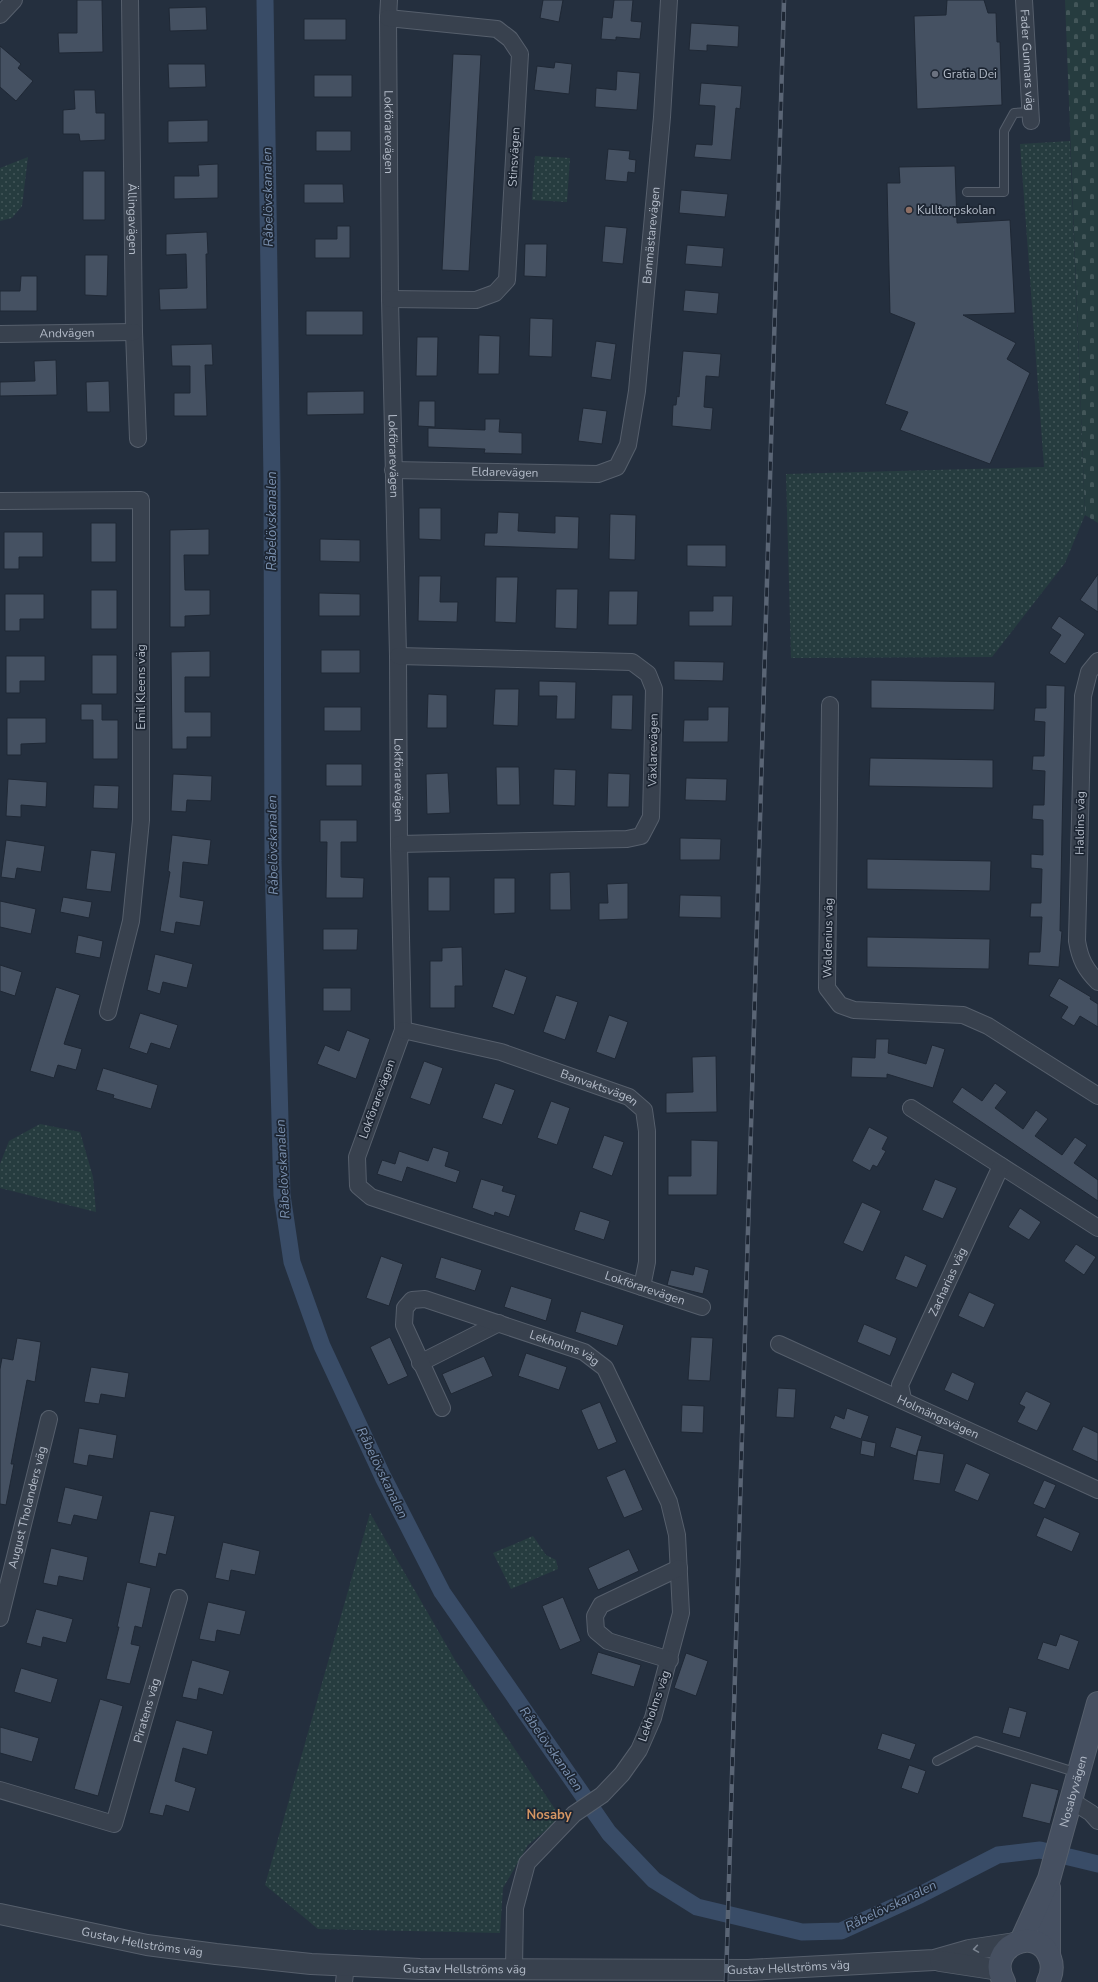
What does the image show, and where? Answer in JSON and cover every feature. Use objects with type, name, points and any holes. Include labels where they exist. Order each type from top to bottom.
[{"type":"main road","name":"Nosabyvägen","points":[[1002,1976],[1003,1954],[1018,1942],[1050,1873],[1072,1801],[1098,1703]]},
{"type":"main road","name":"Nosabyvägen","points":[[1048,1982],[1052,1967],[1049,1955],[1050,1873]]},
{"type":"main road","points":[[1018,1942],[1037,1944],[1049,1955]]},
{"type":"street","points":[[0,15],[14,0]]},
{"type":"street","name":"Ällingavägen","points":[[130,0],[134,332],[138,439]]},
{"type":"street","name":"Lokförarevägen","points":[[389,0],[390,299],[398,656],[399,844],[403,1030],[356,1157],[358,1186],[372,1197],[702,1307]]},
{"type":"street","name":"Banmästarevägen","points":[[617,467],[628,445],[637,391],[662,117],[669,0]]},
{"type":"street","name":"Fader Gunnars väg","points":[[1024,0],[1030,116]]},
{"type":"street","name":"Stinsvägen","points":[[388,18],[497,29],[510,39],[520,54],[507,280],[495,293],[476,300],[390,299]]},
{"type":"street","name":"Andvägen","points":[[0,334],[134,332]]},
{"type":"street","name":"Eldarevägen","points":[[393,470],[598,474],[617,467]]},
{"type":"street","name":"Emil Kleens väg","points":[[0,500],[141,500],[141,820],[131,921],[108,1012]]},
{"type":"street","name":"Växlarevägen","points":[[398,656],[632,662],[648,674],[654,689],[651,817],[641,836],[627,839],[399,844]]},
{"type":"street","name":"Haldins väg","points":[[1098,660],[1089,672],[1083,696],[1077,941],[1080,959],[1088,972],[1098,982]]},
{"type":"street","name":"Waldenius väg","points":[[830,705],[827,988],[840,1005],[854,1010],[963,1015],[988,1026],[1098,1096]]},
{"type":"street","name":"Banvaktsvägen","points":[[403,1030],[502,1052],[630,1097],[644,1110],[647,1131],[647,1262],[642,1287]]},
{"type":"street","points":[[911,1108],[1098,1228]]},
{"type":"street","name":"Zacharias väg","points":[[903,1399],[900,1385],[1001,1166]]},
{"type":"street","name":"Lekholms väg","points":[[442,1408],[420,1363],[404,1325],[405,1308],[412,1300],[425,1298],[584,1352],[605,1368],[669,1502],[677,1535],[681,1613],[670,1660],[653,1718],[639,1750],[622,1774],[602,1794],[580,1810],[527,1863],[515,1908],[514,1968]]},
{"type":"street","points":[[420,1363],[498,1323]]},
{"type":"street","name":"Holmängsvägen","points":[[778,1344],[903,1399],[1098,1490]]},
{"type":"street","name":"August Tholanders väg","points":[[0,1618],[49,1419]]},
{"type":"street","name":"Lekholms väg","points":[[670,1660],[608,1641],[596,1631],[595,1616],[601,1605],[679,1568]]},
{"type":"street","name":"Piratens väg","points":[[0,1790],[114,1824],[179,1598]]},
{"type":"street","points":[[1072,1801],[1091,1813],[1098,1821]]},
{"type":"street","name":"Gustav Hellströms väg","points":[[0,1914],[147,1945],[250,1958],[345,1974],[420,1969],[514,1968],[638,1971],[748,1970],[934,1960],[969,1950],[1018,1942]]},
{"type":"street","name":"Gustav Hellströms väg","points":[[934,1960],[1002,1976]]},
{"type":"lane","points":[[967,192],[1004,192],[1004,131],[1014,113],[1030,116]]},
{"type":"lane","points":[[937,1760],[976,1741],[1079,1773]]},
{"type":"green space","points":[[1065,0],[1098,0],[1098,523],[1085,515]]},
{"type":"green space","points":[[1070,141],[1085,515],[1065,563],[992,657],[791,658],[786,474],[1044,467],[1020,144]]},
{"type":"green space","points":[[535,156],[570,158],[567,202],[532,200]]},
{"type":"green space","points":[[28,157],[22,206],[12,218],[0,221],[0,168]]},
{"type":"green space","points":[[40,1124],[80,1132],[93,1177],[96,1212],[0,1188],[0,1164],[9,1141]]},
{"type":"green space","points":[[370,1513],[455,1660],[561,1818],[528,1845],[503,1888],[500,1933],[318,1929],[265,1885]]},
{"type":"green space","points":[[533,1536],[546,1555],[556,1560],[558,1569],[511,1589],[493,1553]]},
{"type":"building","points":[[77,0],[102,0],[103,52],[59,53],[58,33],[77,33]]},
{"type":"building","points":[[543,0],[563,0],[559,22],[540,18]]},
{"type":"building","points":[[614,0],[633,0],[631,21],[642,22],[640,39],[616,37],[616,40],[601,39],[603,17],[612,18]]},
{"type":"building","name":"Gratia Dei","points":[[947,0],[984,0],[988,13],[996,13],[997,42],[1000,42],[1002,105],[917,109],[914,16],[946,15]]},
{"type":"building","points":[[206,7],[207,30],[170,31],[169,8]]},
{"type":"building","points":[[304,19],[346,19],[346,40],[304,40]]},
{"type":"building","points":[[691,23],[739,26],[738,47],[707,45],[707,51],[689,50]]},
{"type":"building","points":[[0,46],[21,64],[18,68],[33,81],[16,101],[0,87]]},
{"type":"building","points":[[453,54],[481,55],[469,271],[442,270]]},
{"type":"building","points":[[555,62],[572,64],[569,94],[534,90],[537,66],[554,68]]},
{"type":"building","points":[[168,64],[205,64],[206,87],[169,88]]},
{"type":"building","points":[[617,71],[640,73],[637,110],[595,107],[596,88],[616,90]]},
{"type":"building","points":[[314,75],[352,75],[352,97],[314,97]]},
{"type":"building","points":[[701,83],[742,86],[740,109],[736,108],[731,160],[694,157],[696,144],[712,145],[715,106],[699,105]]},
{"type":"building","points":[[74,90],[95,90],[96,113],[105,113],[105,140],[80,141],[79,134],[63,134],[63,110],[75,109]]},
{"type":"building","points":[[208,120],[208,142],[168,143],[168,121]]},
{"type":"building","points":[[316,131],[351,131],[351,151],[316,151]]},
{"type":"building","points":[[608,149],[630,151],[629,159],[636,160],[635,173],[628,172],[627,182],[605,180]]},
{"type":"building","points":[[218,164],[218,198],[174,199],[174,176],[199,176],[198,165]]},
{"type":"building","points":[[955,166],[957,223],[1010,220],[1015,313],[963,315],[1016,343],[1007,359],[1030,373],[990,464],[900,430],[908,412],[885,404],[915,323],[890,313],[887,183],[900,183],[899,167]]},
{"type":"building","points":[[83,171],[105,171],[105,220],[83,220]]},
{"type":"building","points":[[304,184],[343,184],[344,203],[304,203]]},
{"type":"building","points":[[681,190],[728,194],[725,217],[679,213]]},
{"type":"building","points":[[337,226],[350,226],[350,258],[315,258],[315,239],[337,239]]},
{"type":"building","points":[[605,226],[627,228],[623,264],[602,262]]},
{"type":"building","points":[[207,232],[207,309],[160,310],[159,289],[187,288],[186,254],[166,255],[166,234]]},
{"type":"building","points":[[525,244],[547,244],[546,277],[524,276]]},
{"type":"building","points":[[687,245],[724,248],[722,267],[685,264]]},
{"type":"building","points":[[85,255],[108,255],[107,296],[85,295]]},
{"type":"building","points":[[21,276],[37,276],[37,311],[0,311],[0,291],[20,291]]},
{"type":"building","points":[[685,290],[719,293],[717,314],[683,311]]},
{"type":"building","points":[[306,311],[363,311],[363,335],[306,335]]},
{"type":"building","points":[[530,318],[553,319],[552,357],[529,356]]},
{"type":"building","points":[[479,335],[500,336],[499,374],[478,374]]},
{"type":"building","points":[[417,337],[438,337],[437,376],[416,376]]},
{"type":"building","points":[[596,341],[616,344],[611,380],[591,377]]},
{"type":"building","points":[[212,344],[213,365],[205,365],[207,416],[174,416],[174,393],[190,393],[190,366],[172,366],[171,345]]},
{"type":"building","points":[[683,351],[721,354],[719,377],[706,376],[704,407],[713,408],[711,430],[672,426],[673,405],[676,405],[677,396],[679,397]]},
{"type":"building","points":[[56,360],[57,395],[0,396],[0,382],[35,381],[34,361]]},
{"type":"building","points":[[109,381],[110,412],[87,412],[86,382]]},
{"type":"building","points":[[364,391],[364,414],[307,415],[307,392]]},
{"type":"building","points":[[419,401],[435,401],[435,427],[418,426]]},
{"type":"building","points":[[583,408],[607,411],[602,444],[578,441]]},
{"type":"building","points":[[485,419],[500,419],[499,432],[522,433],[522,454],[484,453],[485,449],[428,447],[428,428],[485,430]]},
{"type":"building","points":[[419,508],[441,508],[441,540],[419,539]]},
{"type":"building","points":[[498,512],[519,513],[518,531],[555,533],[555,516],[579,517],[578,549],[484,546],[485,533],[497,533]]},
{"type":"building","points":[[610,514],[636,515],[635,560],[609,559]]},
{"type":"building","points":[[91,523],[116,523],[116,562],[91,562]]},
{"type":"building","points":[[209,529],[209,555],[184,555],[185,590],[210,590],[210,615],[185,616],[185,627],[170,627],[170,530]]},
{"type":"building","points":[[4,532],[43,532],[43,557],[19,557],[19,569],[4,569]]},
{"type":"building","points":[[320,539],[360,540],[360,562],[320,561]]},
{"type":"building","points":[[687,545],[726,545],[726,567],[687,566]]},
{"type":"building","points":[[1098,574],[1098,612],[1080,600]]},
{"type":"building","points":[[419,576],[441,576],[440,602],[458,602],[457,622],[418,621]]},
{"type":"building","points":[[496,577],[518,577],[516,623],[495,622]]},
{"type":"building","points":[[556,589],[578,589],[577,629],[555,628]]},
{"type":"building","points":[[91,590],[117,590],[117,629],[91,629]]},
{"type":"building","points":[[609,591],[638,591],[637,625],[608,625]]},
{"type":"building","points":[[319,593],[360,594],[360,616],[319,616]]},
{"type":"building","points":[[5,594],[44,594],[44,619],[20,619],[20,631],[5,631]]},
{"type":"building","points":[[713,596],[733,596],[732,626],[689,626],[689,611],[713,611]]},
{"type":"building","points":[[1059,616],[1085,634],[1065,664],[1049,653],[1061,635],[1051,628]]},
{"type":"building","points":[[321,650],[360,650],[360,673],[321,673]]},
{"type":"building","points":[[210,651],[210,677],[185,677],[185,712],[211,712],[211,737],[187,737],[187,749],[172,749],[171,652]]},
{"type":"building","points":[[92,655],[117,655],[117,694],[92,694]]},
{"type":"building","points":[[6,656],[45,656],[45,681],[20,681],[20,693],[6,693]]},
{"type":"building","points":[[674,661],[724,662],[723,681],[674,680]]},
{"type":"building","points":[[871,680],[995,682],[994,710],[871,708]]},
{"type":"building","points":[[539,681],[576,682],[575,719],[556,719],[557,696],[539,696]]},
{"type":"building","points":[[1046,685],[1065,686],[1060,931],[1062,931],[1059,967],[1028,965],[1029,952],[1040,952],[1042,917],[1030,917],[1031,903],[1041,903],[1042,869],[1031,868],[1031,854],[1043,855],[1043,820],[1032,819],[1033,805],[1044,805],[1045,771],[1032,770],[1033,756],[1044,756],[1045,722],[1034,721],[1035,708],[1046,708]]},
{"type":"building","points":[[495,689],[519,689],[518,726],[493,725]]},
{"type":"building","points":[[428,694],[447,695],[447,728],[427,728]]},
{"type":"building","points":[[612,695],[633,695],[632,730],[611,729]]},
{"type":"building","points":[[81,704],[102,704],[102,720],[118,720],[118,759],[93,759],[93,720],[81,720]]},
{"type":"building","points":[[324,707],[361,707],[361,731],[324,731]]},
{"type":"building","points":[[708,707],[729,707],[728,742],[683,742],[684,720],[708,720]]},
{"type":"building","points":[[7,718],[46,718],[46,743],[21,744],[21,755],[7,755]]},
{"type":"building","points":[[870,758],[993,760],[993,788],[869,786]]},
{"type":"building","points":[[326,764],[362,764],[362,786],[326,786]]},
{"type":"building","points":[[496,767],[519,767],[520,805],[497,805]]},
{"type":"building","points":[[554,769],[576,770],[575,806],[553,805]]},
{"type":"building","points":[[448,773],[450,813],[427,814],[426,774]]},
{"type":"building","points":[[608,773],[630,774],[629,807],[607,807]]},
{"type":"building","points":[[173,774],[212,776],[211,801],[187,800],[186,812],[171,811]]},
{"type":"building","points":[[686,778],[727,779],[726,801],[685,800]]},
{"type":"building","points":[[8,779],[47,782],[46,807],[21,805],[21,817],[6,816]]},
{"type":"building","points":[[94,785],[119,786],[118,809],[93,808]]},
{"type":"building","points":[[320,820],[357,820],[357,842],[341,842],[341,877],[364,878],[363,898],[326,898],[327,842],[320,842]]},
{"type":"building","points":[[172,835],[211,840],[208,865],[183,862],[180,897],[204,901],[200,926],[176,922],[174,934],[160,931],[170,872],[168,871]]},
{"type":"building","points":[[680,838],[721,839],[720,860],[680,860]]},
{"type":"building","points":[[6,840],[45,846],[41,872],[17,868],[15,879],[1,877]]},
{"type":"building","points":[[91,850],[116,853],[111,892],[86,889]]},
{"type":"building","points":[[867,859],[991,861],[990,891],[867,889]]},
{"type":"building","points":[[570,872],[571,910],[550,910],[550,873]]},
{"type":"building","points":[[428,877],[450,877],[450,911],[428,911]]},
{"type":"building","points":[[494,878],[515,878],[515,913],[494,914]]},
{"type":"building","points":[[628,883],[628,919],[599,920],[599,903],[608,903],[607,884]]},
{"type":"building","points":[[680,895],[721,896],[721,918],[679,917]]},
{"type":"building","points":[[63,897],[92,902],[89,918],[60,912]]},
{"type":"building","points":[[0,901],[36,909],[31,934],[0,927]]},
{"type":"building","points":[[323,929],[358,929],[357,950],[323,950]]},
{"type":"building","points":[[78,935],[103,941],[100,958],[75,953]]},
{"type":"building","points":[[867,937],[990,939],[989,969],[867,967]]},
{"type":"building","points":[[462,947],[463,986],[455,986],[455,1008],[430,1008],[430,961],[442,961],[442,948]]},
{"type":"building","points":[[155,954],[193,964],[187,988],[163,982],[160,994],[147,990]]},
{"type":"building","points":[[0,965],[22,972],[15,996],[0,991]]},
{"type":"building","points":[[505,969],[527,977],[514,1015],[492,1007]]},
{"type":"building","points":[[1059,978],[1091,997],[1090,999],[1098,1004],[1098,1027],[1080,1016],[1074,1026],[1061,1018],[1068,1007],[1049,996]]},
{"type":"building","points":[[56,987],[80,995],[64,1044],[82,1049],[76,1070],[58,1065],[54,1078],[30,1071]]},
{"type":"building","points":[[323,988],[351,988],[351,1011],[323,1011]]},
{"type":"building","points":[[556,995],[578,1002],[565,1040],[543,1032]]},
{"type":"building","points":[[140,1013],[178,1025],[170,1049],[151,1043],[147,1054],[129,1048]]},
{"type":"building","points":[[609,1015],[628,1022],[615,1059],[596,1052]]},
{"type":"building","points":[[347,1030],[370,1039],[356,1079],[317,1064],[325,1045],[339,1051]]},
{"type":"building","points":[[876,1039],[889,1039],[888,1053],[926,1064],[932,1045],[945,1049],[933,1088],[887,1074],[887,1078],[851,1077],[852,1057],[875,1058]]},
{"type":"building","points":[[716,1056],[717,1112],[666,1113],[666,1093],[693,1092],[692,1057]]},
{"type":"building","points":[[424,1061],[443,1068],[430,1105],[410,1098]]},
{"type":"building","points":[[103,1068],[158,1085],[151,1109],[113,1098],[114,1095],[96,1090]]},
{"type":"building","points":[[495,1083],[515,1090],[502,1125],[482,1118]]},
{"type":"building","points":[[995,1083],[1007,1092],[995,1108],[1023,1129],[1036,1110],[1048,1119],[1035,1136],[1062,1155],[1075,1137],[1087,1145],[1074,1163],[1098,1180],[1098,1201],[952,1102],[962,1087],[982,1101]]},
{"type":"building","points":[[551,1101],[570,1108],[557,1145],[537,1138]]},
{"type":"building","points":[[869,1127],[888,1137],[882,1149],[886,1151],[877,1167],[873,1165],[870,1171],[852,1161]]},
{"type":"building","points":[[604,1135],[624,1142],[612,1176],[592,1168]]},
{"type":"building","points":[[691,1140],[718,1141],[717,1195],[668,1195],[668,1176],[691,1176]]},
{"type":"building","points":[[433,1147],[449,1152],[445,1166],[460,1171],[456,1183],[407,1167],[402,1182],[377,1174],[382,1160],[395,1164],[399,1151],[428,1161]]},
{"type":"building","points":[[481,1179],[504,1186],[502,1191],[516,1195],[509,1217],[495,1212],[494,1216],[472,1208]]},
{"type":"building","points":[[935,1179],[957,1188],[943,1219],[922,1210]]},
{"type":"building","points":[[862,1202],[881,1211],[863,1252],[843,1243]]},
{"type":"building","points":[[1020,1208],[1041,1222],[1029,1240],[1008,1227]]},
{"type":"building","points":[[580,1211],[610,1221],[604,1240],[574,1230]]},
{"type":"building","points":[[1076,1244],[1096,1257],[1084,1275],[1064,1261]]},
{"type":"building","points":[[905,1255],[927,1265],[917,1288],[895,1279]]},
{"type":"building","points":[[381,1256],[403,1264],[389,1306],[366,1298]]},
{"type":"building","points":[[441,1257],[482,1270],[475,1291],[435,1278]]},
{"type":"building","points":[[695,1266],[709,1270],[703,1294],[667,1285],[671,1270],[693,1275]]},
{"type":"building","points":[[511,1286],[552,1299],[546,1321],[504,1307]]},
{"type":"building","points":[[969,1292],[995,1304],[984,1328],[958,1316]]},
{"type":"building","points":[[581,1311],[624,1325],[617,1346],[575,1332]]},
{"type":"building","points":[[864,1324],[897,1338],[890,1356],[857,1342]]},
{"type":"building","points":[[390,1337],[408,1376],[388,1385],[370,1347]]},
{"type":"building","points":[[691,1337],[713,1338],[710,1381],[688,1380]]},
{"type":"building","points":[[17,1338],[41,1342],[35,1382],[27,1380],[11,1464],[14,1464],[6,1505],[0,1504],[0,1369],[2,1358],[13,1360]]},
{"type":"building","points":[[526,1353],[567,1367],[559,1390],[518,1376]]},
{"type":"building","points":[[484,1356],[493,1376],[451,1394],[442,1374]]},
{"type":"building","points":[[91,1367],[129,1373],[125,1398],[101,1394],[99,1404],[84,1402]]},
{"type":"building","points":[[952,1372],[975,1383],[968,1401],[944,1390]]},
{"type":"building","points":[[778,1388],[796,1389],[794,1418],[776,1417]]},
{"type":"building","points":[[1026,1391],[1051,1403],[1037,1431],[1017,1422],[1025,1407],[1019,1404]]},
{"type":"building","points":[[600,1402],[617,1442],[598,1450],[581,1410]]},
{"type":"building","points":[[682,1405],[704,1406],[703,1433],[681,1432]]},
{"type":"building","points":[[847,1408],[869,1416],[861,1439],[830,1428],[835,1415],[844,1419]]},
{"type":"building","points":[[1083,1426],[1098,1433],[1098,1462],[1072,1450]]},
{"type":"building","points":[[896,1427],[922,1436],[916,1456],[890,1447]]},
{"type":"building","points":[[79,1428],[117,1435],[113,1459],[89,1455],[87,1466],[73,1463]]},
{"type":"building","points":[[862,1440],[876,1443],[874,1457],[860,1454]]},
{"type":"building","points":[[918,1450],[944,1454],[940,1484],[913,1480]]},
{"type":"building","points":[[966,1463],[990,1474],[978,1501],[954,1491]]},
{"type":"building","points":[[625,1469],[643,1510],[624,1518],[606,1477]]},
{"type":"building","points":[[1044,1480],[1056,1485],[1045,1509],[1033,1504]]},
{"type":"building","points":[[65,1487],[103,1496],[97,1520],[74,1515],[71,1525],[57,1522]]},
{"type":"building","points":[[150,1511],[175,1516],[166,1555],[159,1553],[156,1567],[139,1563]]},
{"type":"building","points":[[1044,1517],[1080,1533],[1072,1552],[1036,1536]]},
{"type":"building","points":[[223,1542],[260,1551],[255,1575],[231,1570],[229,1581],[215,1578]]},
{"type":"building","points":[[51,1548],[88,1557],[83,1581],[59,1576],[57,1586],[43,1583]]},
{"type":"building","points":[[629,1549],[639,1571],[598,1590],[588,1568]]},
{"type":"building","points":[[127,1582],[151,1588],[142,1628],[135,1626],[131,1644],[140,1646],[130,1684],[106,1679],[119,1627],[117,1627]]},
{"type":"building","points":[[563,1597],[581,1641],[560,1650],[542,1606]]},
{"type":"building","points":[[208,1602],[246,1611],[240,1635],[217,1630],[215,1642],[199,1639]]},
{"type":"building","points":[[36,1609],[73,1619],[66,1643],[43,1637],[41,1647],[26,1643]]},
{"type":"building","points":[[1060,1634],[1079,1641],[1069,1670],[1037,1659],[1043,1642],[1056,1646]]},
{"type":"building","points":[[598,1652],[641,1665],[634,1687],[591,1674]]},
{"type":"building","points":[[686,1653],[708,1661],[696,1696],[674,1688]]},
{"type":"building","points":[[192,1660],[230,1671],[223,1695],[199,1688],[197,1700],[182,1697]]},
{"type":"building","points":[[21,1668],[58,1679],[51,1703],[14,1692]]},
{"type":"building","points":[[100,1699],[123,1706],[98,1796],[74,1789]]},
{"type":"building","points":[[1009,1707],[1027,1712],[1020,1738],[1002,1733]]},
{"type":"building","points":[[176,1720],[213,1731],[207,1755],[183,1748],[175,1781],[196,1788],[189,1812],[166,1805],[163,1816],[149,1813]]},
{"type":"building","points":[[0,1727],[39,1738],[32,1762],[0,1753]]},
{"type":"building","points":[[882,1733],[916,1744],[910,1760],[877,1749]]},
{"type":"building","points":[[909,1765],[926,1771],[918,1794],[901,1788]]},
{"type":"building","points":[[1031,1783],[1059,1790],[1050,1824],[1022,1817]]},
{"type":"waterway","name":"Råbelövskanalen","points":[[265,0],[272,481],[273,861],[282,1195],[292,1262],[322,1346],[383,1477],[442,1592],[609,1833],[654,1880],[697,1907],[802,1932],[841,1931],[920,1895],[998,1855],[1040,1850],[1098,1864]]},
{"type":"railway","points":[[726,1982],[784,0]]},
{"type":"place","name":"Gratia Dei","points":[[935,74]]},
{"type":"place","name":"Kulltorpskolan","points":[[909,210]]},
{"type":"district","name":"Nosaby","points":[[549,1815]]}]
